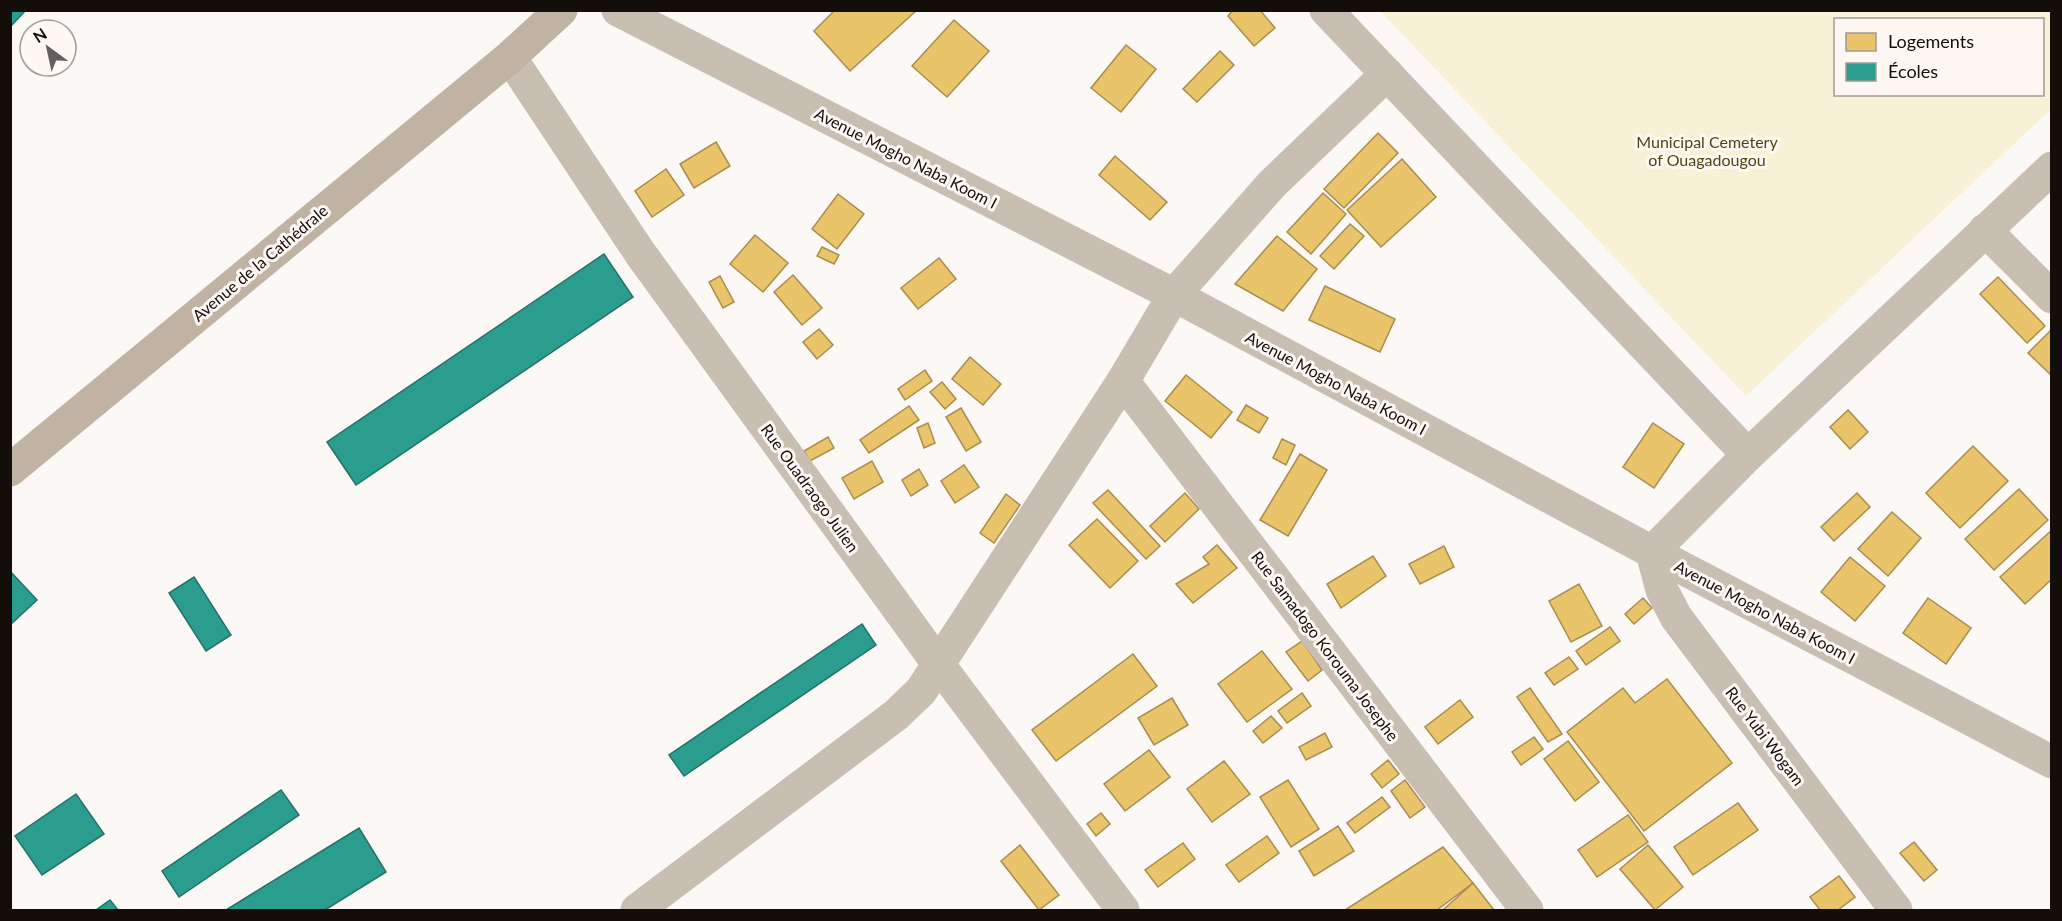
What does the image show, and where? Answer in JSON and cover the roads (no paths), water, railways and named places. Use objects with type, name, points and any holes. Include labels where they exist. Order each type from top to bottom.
[{"type":"main road","name":"Avenue de la Cathédrale","points":[[10,470],[510,57],[561,10]]},
{"type":"street","name":"Avenue Mogho Naba Koom I","points":[[618,10],[1174,295],[1652,552],[2052,762]]},
{"type":"street","points":[[1326,10],[1748,455]]},
{"type":"street","name":"Rue Ouadraogo Julien","points":[[510,57],[640,253],[939,665],[1123,910]]},
{"type":"street","points":[[637,910],[896,715],[921,691],[1123,381],[1174,295],[1272,184],[1387,74]]},
{"type":"street","points":[[1652,552],[1748,455],[2052,168]]},
{"type":"street","points":[[1985,230],[2052,297]]},
{"type":"street","name":"Rue Samadogo Korouma Josephe","points":[[1123,381],[1527,910]]},
{"type":"street","name":"Rue Yubi Wogam","points":[[1652,552],[1662,591],[1676,617],[1896,910]]},
{"type":"park label","name":"Municipal Cemetery of Ouagadougou","points":[[1707,151]]}]
